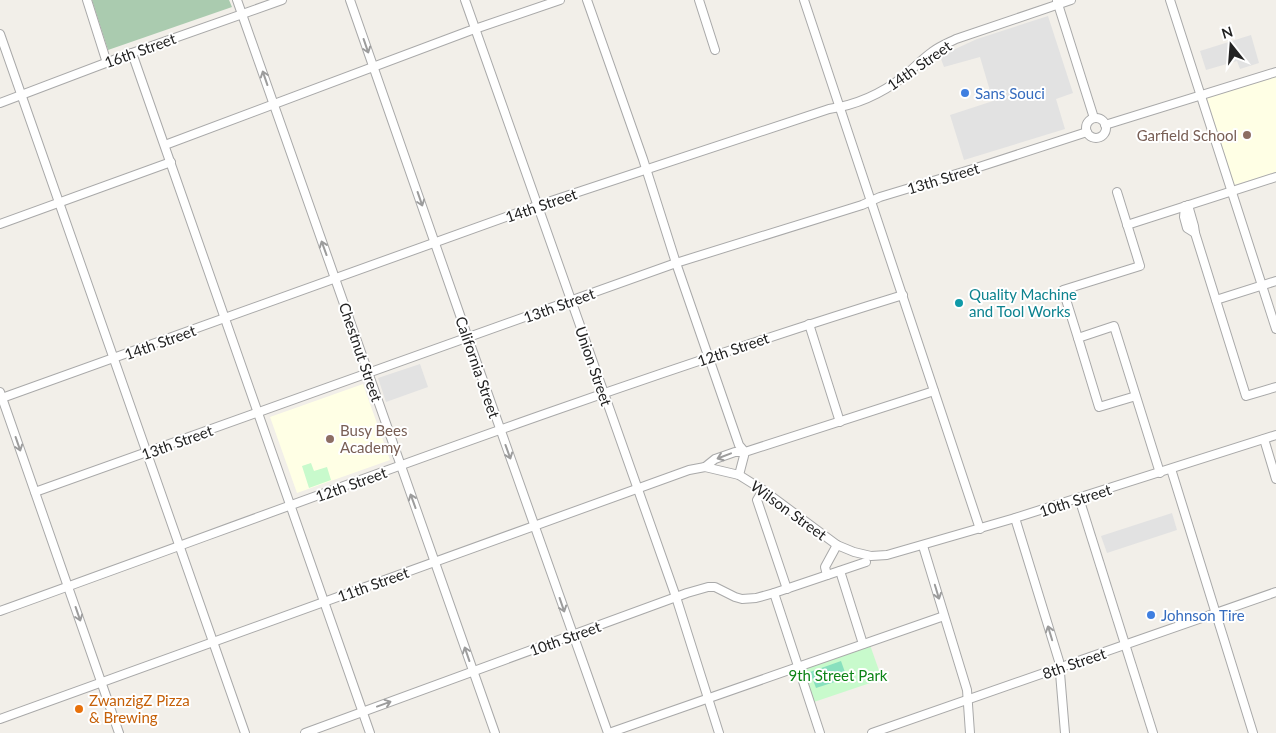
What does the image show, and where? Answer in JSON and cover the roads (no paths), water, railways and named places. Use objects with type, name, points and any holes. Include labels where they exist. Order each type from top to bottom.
[{"type":"street","points":[[87,0],[108,63]]},
{"type":"street","name":"Chestnut Street","points":[[237,0],[494,733]]},
{"type":"street","name":"16th Street","points":[[0,103],[132,53],[282,0]]},
{"type":"street","name":"California Street","points":[[350,0],[500,430],[609,733]]},
{"type":"street","name":"Union Street","points":[[465,0],[676,598],[719,733]]},
{"type":"street","points":[[165,145],[475,29],[560,0]]},
{"type":"street","points":[[586,0],[739,445],[745,452],[739,475]]},
{"type":"street","points":[[698,0],[716,50]]},
{"type":"street","points":[[804,0],[980,529]]},
{"type":"street","name":"14th Street","points":[[1,395],[114,358],[537,206],[645,169],[873,96],[904,76],[931,52],[948,43],[1057,2],[1071,0]]},
{"type":"street","points":[[1170,0],[1276,329]]},
{"type":"street","points":[[1057,2],[1094,118]]},
{"type":"street","points":[[0,34],[245,733]]},
{"type":"street","points":[[132,53],[370,733]]},
{"type":"street","points":[[1105,125],[1276,72]]},
{"type":"street","points":[[1094,118],[1100,119],[1105,125],[1105,133],[1100,137],[1091,137],[1087,132],[1086,125],[1094,118]]},
{"type":"street","name":"13th Street","points":[[35,492],[676,263],[1087,132]]},
{"type":"street","points":[[0,224],[171,162]]},
{"type":"street","points":[[1127,225],[1276,177]]},
{"type":"street","points":[[1117,192],[1140,266],[1063,290],[1099,407],[1136,396]]},
{"type":"street","points":[[1186,206],[1184,217],[1187,228],[1195,233],[1246,396],[1276,387]]},
{"type":"street","points":[[1216,300],[1276,281]]},
{"type":"street","name":"12th Street","points":[[0,611],[500,430],[709,357],[903,295]]},
{"type":"street","points":[[809,324],[840,422]]},
{"type":"street","points":[[1078,338],[1114,326],[1160,473]]},
{"type":"street","name":"11th Street","points":[[0,719],[689,470],[705,467],[715,459],[735,452],[745,452],[934,391]]},
{"type":"street","points":[[1,395],[119,733]]},
{"type":"street","name":"10th Street","points":[[305,733],[708,587],[715,587],[742,599],[756,598],[840,571],[869,559],[887,556],[980,529],[1276,436]]},
{"type":"street","points":[[1264,440],[1276,479]]},
{"type":"street","name":"Wilson Street","points":[[705,467],[739,475],[763,490],[837,545],[869,559]]},
{"type":"street","points":[[1171,469],[1253,733]]},
{"type":"street","points":[[763,490],[757,500],[787,589]]},
{"type":"street","points":[[1079,498],[1153,733]]},
{"type":"street","points":[[1016,518],[1059,661],[1065,733]]},
{"type":"street","points":[[827,575],[825,567],[837,545]]},
{"type":"street","points":[[923,546],[966,690],[970,733]]},
{"type":"street","points":[[840,571],[863,644]]},
{"type":"street","name":"8th Street","points":[[872,733],[1276,592]]},
{"type":"street","points":[[774,593],[820,733]]},
{"type":"street","points":[[609,733],[944,616]]},
{"type":"place","name":"Sans Souci","points":[[965,93]]},
{"type":"place","name":"Garfield School","points":[[1247,135]]},
{"type":"place","name":"Quality Machine and Tool Works","points":[[959,303]]},
{"type":"place","name":"Busy Bees Academy","points":[[330,439]]},
{"type":"place","name":"Johnson Tire","points":[[1151,615]]},
{"type":"place","name":"ZwanzigZ Pizza & Brewing","points":[[79,709]]},
{"type":"park label","name":"9th Street Park","points":[[838,675]]}]
